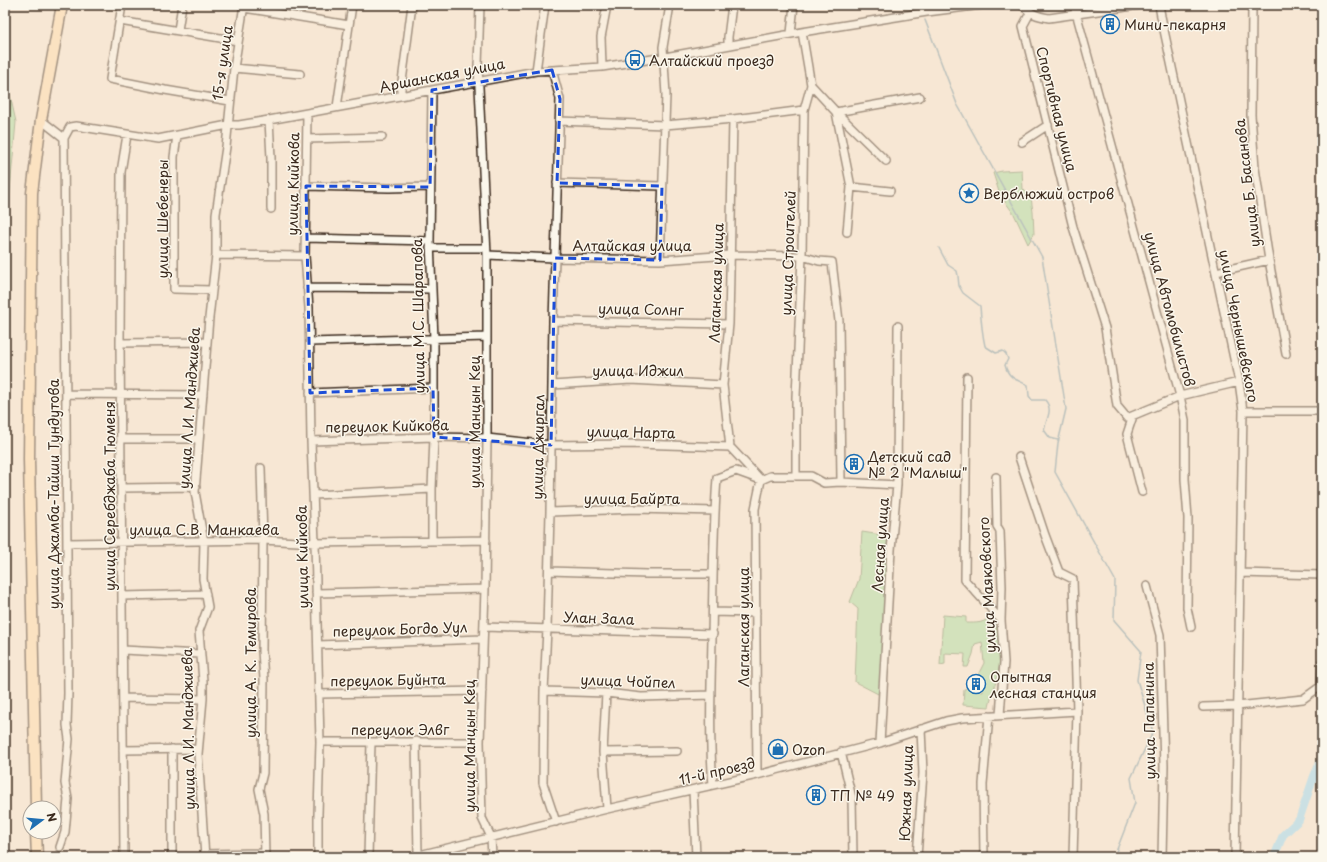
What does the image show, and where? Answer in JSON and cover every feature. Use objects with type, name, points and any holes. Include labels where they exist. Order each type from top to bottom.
[{"type":"highway","points":[[36,800],[29,459],[32,193],[41,120],[62,5]]},
{"type":"highway","points":[[36,840],[37,857]]},
{"type":"street","points":[[122,5],[110,79],[165,90],[230,100]]},
{"type":"street","points":[[178,30],[182,5]]},
{"type":"street","points":[[337,107],[352,5]]},
{"type":"street","points":[[401,96],[412,5]]},
{"type":"street","name":"улица Манцын Кец","points":[[480,5],[478,47],[486,251],[487,337],[486,540],[480,742],[482,818],[491,837]]},
{"type":"street","points":[[536,71],[544,5]]},
{"type":"street","points":[[602,67],[602,38],[607,5]]},
{"type":"street","points":[[660,260],[666,95],[665,57],[663,47],[670,5]]},
{"type":"street","points":[[728,45],[732,5]]},
{"type":"street","points":[[791,33],[794,5]]},
{"type":"street","name":"Аршанская улица","points":[[64,138],[70,127],[76,126],[127,135],[158,138],[177,136],[536,71],[602,67],[665,57],[791,33],[982,5]]},
{"type":"street","points":[[1022,5],[1030,12],[1049,18],[1140,5]]},
{"type":"street","name":"улица Автомобилистов","points":[[1074,5],[1075,14],[1180,396],[1184,420],[1185,479],[1188,518],[1187,608],[1191,627]]},
{"type":"street","name":"улица Чернышевского","points":[[1159,5],[1239,382],[1243,411],[1235,857]]},
{"type":"street","points":[[244,6],[349,25]]},
{"type":"street","name":"15-я улица","points":[[228,126],[234,68],[244,6]]},
{"type":"street","name":"улица Б. Басанова","points":[[1252,6],[1251,115],[1255,168],[1269,260],[1286,354]]},
{"type":"street","name":"Спортивная улица","points":[[1030,12],[1023,26],[1073,226],[1105,328],[1117,406],[1130,417]]},
{"type":"street","points":[[120,21],[238,41]]},
{"type":"street","name":"улица Строителей","points":[[796,476],[796,397],[802,256],[804,110],[811,85],[802,32]]},
{"type":"street","points":[[234,68],[300,74]]},
{"type":"street","name":"улица Джиргал","points":[[552,70],[560,99],[553,321],[549,571],[544,691],[543,783],[556,822]]},
{"type":"street","points":[[811,85],[836,112],[886,160]]},
{"type":"street","name":"улица М.С. Шарапова","points":[[432,90],[430,187],[430,244],[434,339],[432,541]]},
{"type":"street","points":[[836,112],[920,97]]},
{"type":"street","points":[[559,121],[665,125],[733,119],[804,110]]},
{"type":"street","points":[[836,112],[851,187],[847,232]]},
{"type":"street","name":"улица Кийкова","points":[[306,113],[305,256],[309,308],[311,441],[314,495],[320,742],[318,857]]},
{"type":"street","name":"Лаганская улица","points":[[730,447],[724,385],[729,324],[733,119]]},
{"type":"street","points":[[41,120],[64,138]]},
{"type":"street","points":[[269,120],[271,209]]},
{"type":"street","points":[[1022,142],[1048,125]]},
{"type":"street","name":"улица Л.И. Манджиева","points":[[204,855],[198,749],[203,699],[199,631],[208,607],[203,579],[204,542],[195,492],[211,290],[216,255],[216,214],[228,126]]},
{"type":"street","name":"улица Серебджаба Тюменя","points":[[124,857],[120,343],[121,172],[127,135]]},
{"type":"street","name":"улица Шебенеры","points":[[177,136],[174,157],[174,289],[211,290]]},
{"type":"street","points":[[307,139],[382,137]]},
{"type":"street","name":"улица Джамба-Тайши Тундутова","points":[[60,847],[64,832],[68,799],[65,783],[69,739],[67,725],[64,138]]},
{"type":"street","points":[[558,183],[662,186]]},
{"type":"street","points":[[306,186],[389,188],[430,187]]},
{"type":"street","points":[[851,187],[890,191]]},
{"type":"street","name":"Алтайская улица","points":[[306,238],[430,244],[555,258],[660,260],[730,255],[802,256],[819,261],[832,262],[839,321],[841,482]]},
{"type":"street","name":"улица Кийкова","points":[[216,255],[305,256]]},
{"type":"street","points":[[1216,272],[1269,260]]},
{"type":"street","points":[[307,288],[432,289]]},
{"type":"street","name":"улица Солнг","points":[[553,321],[729,324]]},
{"type":"street","name":"Лесная улица","points":[[880,743],[891,550],[897,484],[898,326]]},
{"type":"street","points":[[310,342],[487,337]]},
{"type":"street","points":[[120,343],[207,342]]},
{"type":"street","points":[[967,377],[966,580],[1001,620]]},
{"type":"street","name":"улица Иджил","points":[[552,385],[631,380],[724,385]]},
{"type":"street","points":[[1142,492],[1127,434],[1130,417],[1180,396],[1239,382]]},
{"type":"street","points":[[310,393],[433,388]]},
{"type":"street","points":[[66,394],[203,395]]},
{"type":"street","points":[[1243,411],[1322,411]]},
{"type":"street","name":"переулок Кийкова","points":[[311,441],[434,437],[487,438]]},
{"type":"street","name":"улица Нарта","points":[[487,438],[551,445],[635,444],[730,447]]},
{"type":"street","points":[[121,439],[199,439]]},
{"type":"street","points":[[730,447],[761,480]]},
{"type":"street","points":[[1020,457],[1045,535],[1059,572],[1073,579],[1077,710],[1073,857]]},
{"type":"street","name":"улица А. К. Темирова","points":[[260,468],[263,540],[262,651],[264,679],[263,773],[259,789],[264,814],[265,855]]},
{"type":"street","points":[[713,785],[711,695],[714,512],[716,478],[736,471],[761,480],[770,476],[811,476],[824,483],[841,482],[897,484]]},
{"type":"street","name":"улица Маяковского","points":[[996,477],[997,526],[1000,531],[1002,587],[1001,620],[1004,662],[1000,715]]},
{"type":"street","name":"Лаганская улица","points":[[757,775],[755,509],[761,480]]},
{"type":"street","points":[[122,488],[196,487]]},
{"type":"street","points":[[314,495],[432,489]]},
{"type":"street","name":"улица Байрта","points":[[550,512],[636,509],[714,512]]},
{"type":"street","name":"улица С.В. Манкаева","points":[[67,542],[204,542],[263,540],[315,543],[486,540]]},
{"type":"street","points":[[549,571],[647,574],[713,574]]},
{"type":"street","points":[[1240,572],[1322,576]]},
{"type":"street","name":"улица Папанина","points":[[1147,586],[1160,636],[1164,766],[1162,857]]},
{"type":"street","points":[[316,593],[485,589]]},
{"type":"street","points":[[122,596],[206,594]]},
{"type":"street","points":[[713,612],[756,612]]},
{"type":"street","name":"Улан Зала","points":[[484,627],[712,634]]},
{"type":"street","name":"переулок Богдо Уул","points":[[318,644],[483,639]]},
{"type":"street","points":[[123,650],[200,654]]},
{"type":"street","points":[[1203,707],[1237,706],[1303,699],[1321,686],[1322,662]]},
{"type":"street","name":"переулок Буйнта","points":[[319,694],[482,691]]},
{"type":"street","name":"улица Чойпел","points":[[544,691],[606,693],[641,697],[711,695]]},
{"type":"street","points":[[606,693],[603,752],[607,809]]},
{"type":"street","points":[[123,698],[203,699]]},
{"type":"street","name":"11-й проезд","points":[[411,857],[607,809],[757,775],[880,743],[946,721],[962,718],[1077,710]]},
{"type":"street","points":[[984,857],[983,784],[989,716]]},
{"type":"street","name":"Южная улица","points":[[917,857],[923,773],[921,729]]},
{"type":"street","points":[[416,741],[418,855]]},
{"type":"street","name":"переулок Элвг","points":[[320,742],[480,742]]},
{"type":"street","points":[[368,857],[371,742]]},
{"type":"street","points":[[172,749],[172,857]]},
{"type":"street","points":[[123,750],[198,749]]},
{"type":"street","points":[[603,752],[677,751]]},
{"type":"street","points":[[841,752],[852,798],[853,857]]},
{"type":"street","points":[[693,790],[696,857]]},
{"type":"street","points":[[491,837],[492,857]]},
{"type":"street","points":[[204,855],[265,855]]},
{"type":"highlighted area","points":[[552,70],[560,99],[557,183],[662,186],[660,260],[555,258],[551,445],[434,437],[433,388],[310,393],[306,186],[430,187],[432,90]]},
{"type":"green space","points":[[5,72],[16,122],[5,248]]},
{"type":"green space","points":[[1022,170],[1023,189],[1031,197],[1033,212],[1034,234],[1028,244],[1014,214],[1000,195],[993,173]]},
{"type":"green space","points":[[862,532],[888,536],[880,695],[855,682],[858,609],[850,602],[859,579]]},
{"type":"green space","points":[[943,615],[966,617],[966,623],[977,623],[986,620],[991,615],[994,620],[999,639],[1000,664],[989,707],[963,705],[964,689],[968,688],[970,690],[983,692],[984,676],[978,675],[984,663],[982,642],[975,644],[968,667],[964,667],[965,654],[945,653],[945,664],[940,665]]},
{"type":"waterway","points":[[925,20],[957,104],[1042,257],[1066,409],[1058,443],[1055,472],[1115,580],[1114,620],[1141,651],[1137,680],[1153,732],[1131,778],[1135,803],[1114,857]]},
{"type":"waterway","points":[[939,248],[948,265],[957,271],[959,286],[963,293],[980,306],[985,346],[996,353],[1003,351],[1006,354],[1008,359],[1005,365],[1008,373],[1017,380],[1028,385],[1029,396],[1032,400],[1045,400],[1049,407],[1049,415],[1044,430],[1050,438],[1058,440]]},
{"type":"waterway","points":[[1274,857],[1283,835],[1299,820],[1314,776],[1322,758]]},
{"type":"place","name":"Мини-пекарня","points":[[1110,24]]},
{"type":"place","name":"Алтайский проезд","points":[[635,60]]},
{"type":"place","name":"Верблюжий остров","points":[[969,193]]},
{"type":"place","name":"Детский сад № 2 \"Малыш\"","points":[[854,464]]},
{"type":"place","name":"Опытная лесная станция","points":[[976,684]]},
{"type":"place","name":"Ozon","points":[[778,749]]},
{"type":"place","name":"ТП № 49","points":[[816,795]]}]
